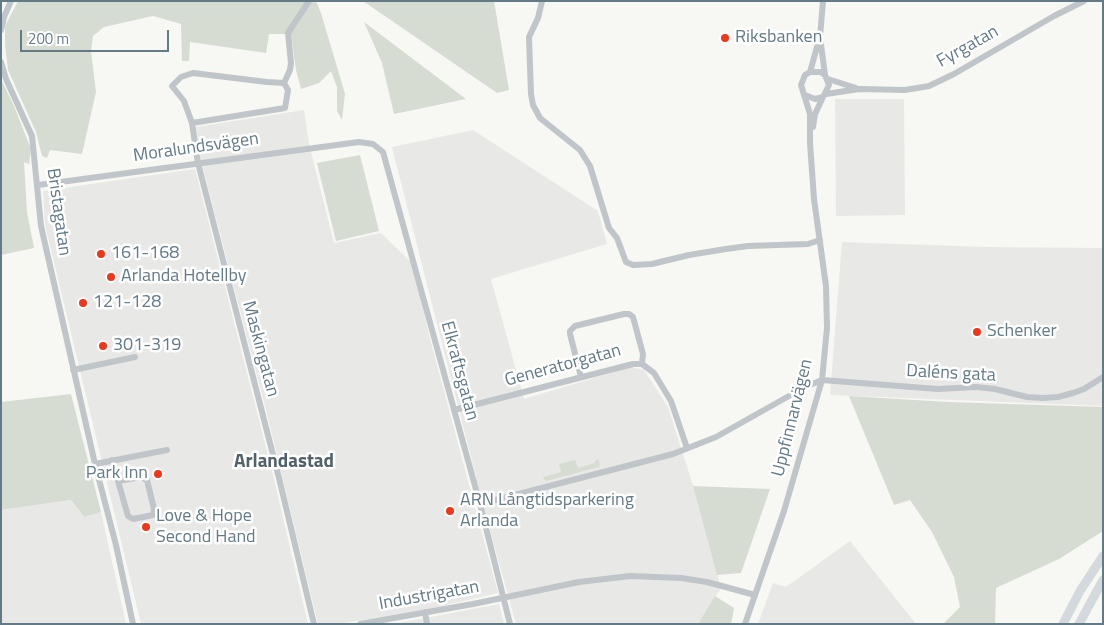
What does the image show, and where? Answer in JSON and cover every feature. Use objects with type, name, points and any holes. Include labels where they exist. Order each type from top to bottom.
[{"type":"highway","points":[[1056,624],[1071,596],[1103,556]]},
{"type":"highway","points":[[1063,624],[1090,574]]},
{"type":"highway","points":[[1079,624],[1103,580]]},
{"type":"street","points":[[1,30],[11,1]]},
{"type":"street","points":[[192,123],[285,108],[288,90],[284,83],[291,63],[288,33],[309,1]]},
{"type":"street","points":[[542,1],[538,18],[529,37],[533,105],[540,118],[580,150],[590,166],[609,228],[617,238],[626,262],[633,265],[652,264],[726,249],[748,246],[808,244],[820,240]]},
{"type":"street","points":[[820,37],[829,85],[824,96],[815,99],[805,95],[802,90],[802,80],[810,72],[820,37],[823,1]]},
{"type":"street","name":"Fyrgatan","points":[[824,96],[859,89],[905,90],[929,86],[954,74],[1049,18],[1084,1]]},
{"type":"street","name":"Bristagatan","points":[[1,62],[6,79],[32,136],[41,226],[133,624]]},
{"type":"street","points":[[810,72],[821,72],[826,77]]},
{"type":"street","name":"Maskingatan","points":[[284,83],[193,73],[181,77],[172,86],[184,101],[192,123],[198,163],[279,478],[314,624]]},
{"type":"street","name":"Fyrgatan","points":[[826,77],[859,89]]},
{"type":"street","name":"Uppfinnarvägen","points":[[745,624],[784,511],[822,380],[827,328],[826,286],[815,208],[810,114],[805,95]]},
{"type":"street","name":"Uppfinnarvägen","points":[[811,153],[815,114],[824,96]]},
{"type":"street","name":"Moralundsvägen","points":[[38,185],[359,142]]},
{"type":"street","name":"Elkraftsgatan","points":[[359,142],[373,144],[383,152],[480,504],[510,624]]},
{"type":"street","points":[[581,377],[570,331],[575,326],[624,314],[629,314],[632,318],[643,354],[642,364]]},
{"type":"street","points":[[74,370],[135,358]]},
{"type":"street","name":"Generatorgatan","points":[[454,410],[633,364],[642,364],[649,367],[654,373],[671,401],[687,448]]},
{"type":"street","name":"Daléns gata","points":[[822,380],[938,389],[976,387],[995,389],[1027,397],[1043,398],[1073,393],[1084,389],[1103,377]]},
{"type":"street","points":[[480,504],[652,460],[687,448],[732,429],[822,380]]},
{"type":"street","points":[[95,464],[167,450]]},
{"type":"street","points":[[112,460],[118,482],[128,516],[132,519],[153,515],[154,509],[147,480],[141,477],[118,482]]},
{"type":"street","name":"Industrigatan","points":[[360,624],[579,582],[630,576],[681,578],[707,582],[755,595]]},
{"type":"street","points":[[425,612],[427,624]]},
{"type":"shaded area","points":[[18,1],[316,1],[345,94],[342,120],[337,111],[337,87],[331,71],[319,83],[301,89],[296,70],[291,34],[269,34],[266,53],[190,42],[189,61],[182,61],[181,24],[153,16],[104,27],[93,36],[91,51],[96,92],[82,154],[50,150],[47,158],[42,156],[36,132],[8,70],[5,26]]},
{"type":"shaded area","points":[[363,1],[494,1],[509,90],[497,93]]},
{"type":"shaded area","points":[[364,22],[466,99],[394,114],[382,63]]},
{"type":"shaded area","points":[[1,79],[31,149],[29,164],[24,162],[27,212],[34,248],[1,255]]},
{"type":"shaded area","points":[[835,99],[904,99],[905,215],[836,216]]},
{"type":"shaded area","points":[[304,110],[309,144],[334,243],[381,233],[413,264],[429,335],[498,593],[425,610],[338,624],[318,624],[264,402],[201,161],[196,127]]},
{"type":"shaded area","points":[[473,130],[598,211],[607,244],[491,279],[524,399],[630,367],[644,370],[668,407],[696,495],[721,588],[698,624],[516,624],[486,516],[392,147]]},
{"type":"shaded area","points":[[360,155],[379,231],[336,241],[317,163]]},
{"type":"shaded area","points":[[195,169],[272,471],[308,624],[141,624],[45,225],[43,191]]},
{"type":"shaded area","points":[[842,242],[985,247],[1103,248],[1103,406],[830,395]]},
{"type":"shaded area","points":[[71,394],[101,512],[84,517],[71,500],[1,510],[1,402]]},
{"type":"shaded area","points":[[849,396],[949,402],[1103,407],[1103,531],[1059,559],[996,588],[995,624],[943,624],[960,607],[954,577],[932,532],[910,500],[894,505]]},
{"type":"shaded area","points":[[598,459],[599,467],[546,481],[543,477],[561,472],[559,464],[575,460],[578,468],[595,463]]},
{"type":"shaded area","points":[[693,486],[770,489],[741,573],[717,575]]},
{"type":"shaded area","points":[[71,500],[84,517],[101,512],[126,624],[1,624],[1,510]]},
{"type":"shaded area","points":[[850,541],[916,624],[758,624],[773,583],[786,587]]},
{"type":"shaded area","points":[[715,596],[734,608],[731,624],[698,624]]},
{"type":"shaded area","points":[[499,604],[504,624],[393,624]]},
{"type":"place","name":"Riksbanken","points":[[725,38]]},
{"type":"place","name":"161-168","points":[[101,254]]},
{"type":"place","name":"Arlanda Hotellby","points":[[111,277]]},
{"type":"place","name":"121-128","points":[[83,303]]},
{"type":"place","name":"Schenker","points":[[977,332]]},
{"type":"place","name":"301-319","points":[[103,346]]},
{"type":"place","name":"Park Inn","points":[[158,474]]},
{"type":"place","name":"ARN Långtidsparkering Arlanda","points":[[450,511]]},
{"type":"place","name":"Love & Hope Second Hand","points":[[146,527]]},
{"type":"district","name":"Arlandastad","points":[[284,462]]}]
